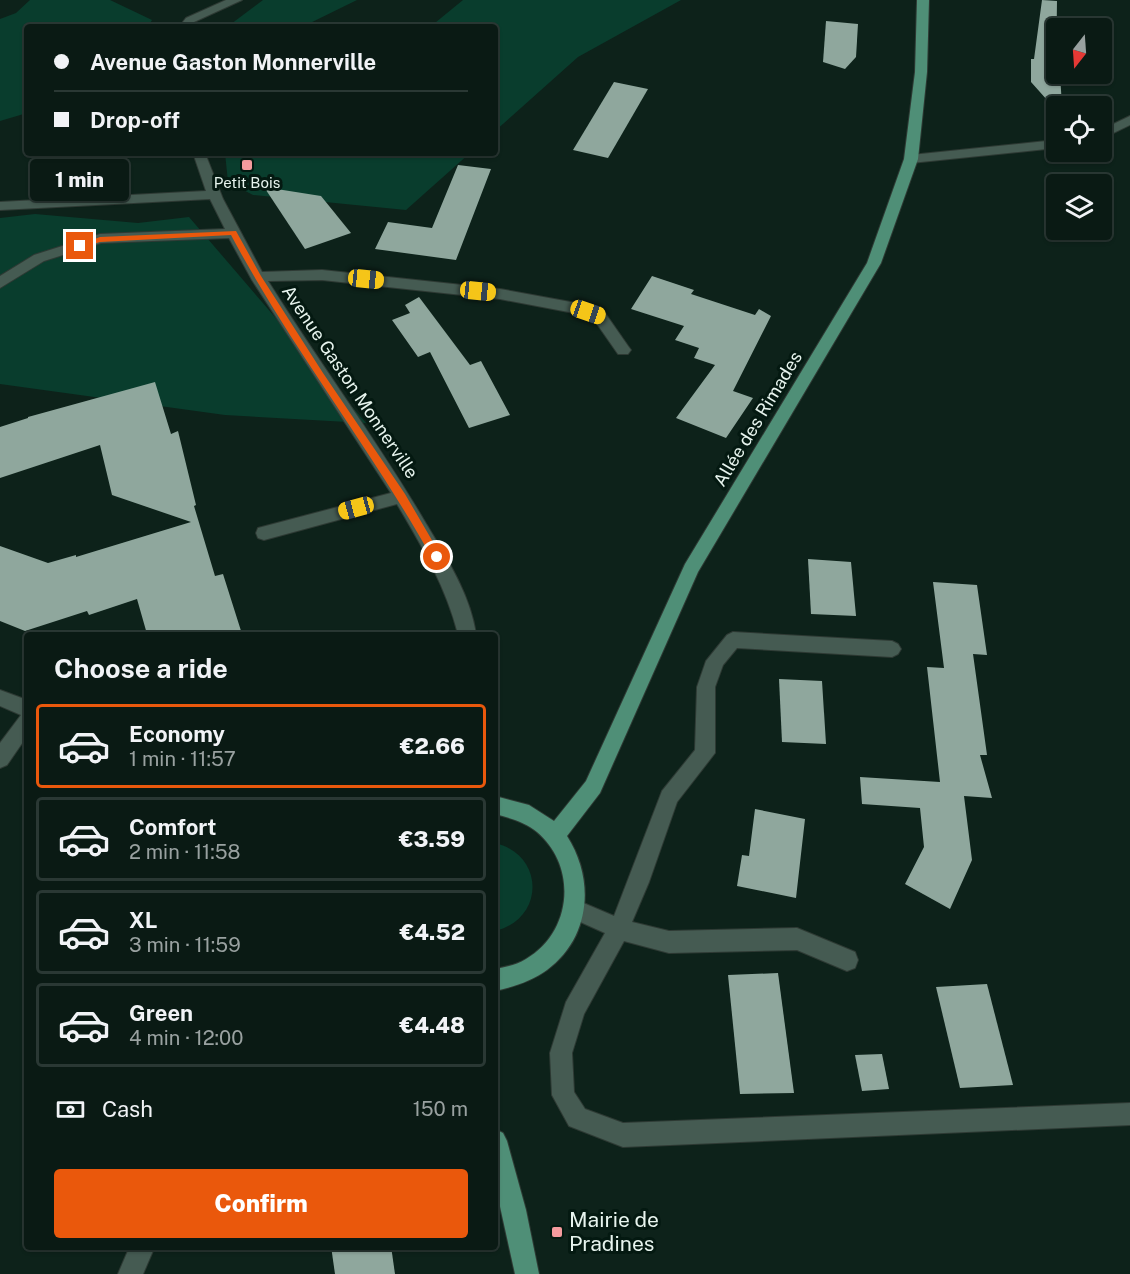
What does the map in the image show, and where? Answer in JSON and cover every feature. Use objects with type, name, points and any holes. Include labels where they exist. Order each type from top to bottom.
[{"type":"main road","name":"Allée des Rimades","points":[[556,834],[593,788],[691,569],[874,263],[911,159],[921,72],[923,0]]},
{"type":"main road","points":[[498,805],[510,807],[536,817],[556,834],[570,856],[576,883],[574,909],[563,936],[545,958],[520,974],[498,980]]},
{"type":"main road","points":[[498,1152],[514,1210],[527,1274]]},
{"type":"street","points":[[187,24],[190,20],[236,0]]},
{"type":"street","points":[[1112,129],[1130,120]]},
{"type":"street","points":[[911,159],[1046,145]]},
{"type":"street","name":"Avenue Gaston Monnerville","points":[[200,156],[213,194],[257,277],[402,496],[448,578],[466,632]]},
{"type":"street","points":[[0,206],[156,201],[213,194]]},
{"type":"street","points":[[0,283],[39,258],[100,239],[234,233]]},
{"type":"street","points":[[257,277],[322,275],[500,294],[576,308],[600,317],[623,350]]},
{"type":"street","points":[[264,533],[402,496]]},
{"type":"street","points":[[892,650],[733,640],[715,661],[706,687],[705,753],[669,797],[639,882],[619,930],[574,1010],[561,1053],[563,1095],[577,1118],[623,1135],[1130,1114]]},
{"type":"street","points":[[0,698],[24,708]]},
{"type":"street","points":[[0,759],[24,726]]},
{"type":"street","points":[[574,909],[619,930],[669,942],[797,939],[847,960]]},
{"type":"street","points":[[129,1274],[141,1250]]},
{"type":"green space","points":[[30,0],[110,0],[152,20],[150,24],[24,24],[24,114],[0,121],[0,19],[16,13]]},
{"type":"green space","points":[[263,0],[357,0],[308,24],[231,24]]},
{"type":"green space","points":[[463,0],[681,0],[578,57],[498,128],[498,24],[434,24]]},
{"type":"green space","points":[[225,156],[467,156],[406,210],[253,195],[228,182]]},
{"type":"green space","points":[[35,214],[138,223],[189,217],[366,423],[225,415],[0,384],[0,218]]},
{"type":"green space","points":[[498,844],[511,850],[523,860],[530,873],[532,887],[530,901],[523,914],[511,924],[498,930]]},
{"type":"building","points":[[1042,0],[1057,1],[1057,18],[1046,18],[1046,84],[1061,84],[1061,96],[1046,96],[1046,99],[1031,82],[1031,59],[1034,59]]},
{"type":"building","points":[[826,21],[858,24],[856,57],[845,69],[823,62]]},
{"type":"building","points":[[614,82],[648,89],[608,158],[573,150]]},
{"type":"building","points":[[458,165],[491,169],[456,260],[375,249],[388,222],[432,228]]},
{"type":"building","points":[[264,187],[321,196],[351,233],[305,249]]},
{"type":"building","points":[[652,276],[694,290],[691,294],[755,315],[759,309],[771,316],[733,391],[753,398],[726,438],[676,418],[715,365],[694,358],[699,348],[675,340],[684,326],[631,309]]},
{"type":"building","points":[[419,297],[470,365],[481,361],[510,415],[469,428],[430,352],[418,357],[392,320],[410,313],[405,305]]},
{"type":"building","points":[[155,382],[171,434],[178,431],[196,505],[194,506],[215,576],[223,574],[241,632],[146,632],[137,599],[89,615],[87,611],[25,631],[0,621],[0,546],[48,563],[76,555],[76,557],[191,522],[112,495],[100,445],[0,478],[0,427]]},
{"type":"building","points":[[808,559],[851,562],[856,616],[811,614]]},
{"type":"building","points":[[933,582],[977,585],[987,655],[973,654],[987,755],[980,755],[992,798],[964,796],[972,860],[950,909],[905,884],[924,847],[920,808],[862,804],[860,777],[940,782],[927,667],[944,668]]},
{"type":"building","points":[[779,679],[822,681],[826,744],[782,742]]},
{"type":"building","points":[[755,809],[805,819],[796,898],[737,886],[742,855],[749,856]]},
{"type":"building","points":[[778,973],[794,1093],[740,1094],[728,975]]},
{"type":"building","points":[[987,984],[1013,1085],[960,1088],[936,987]]},
{"type":"building","points":[[882,1054],[889,1089],[862,1091],[855,1055]]},
{"type":"building","points":[[332,1250],[392,1250],[395,1274],[335,1274]]},
{"type":"place","name":"Petit Bois","points":[[247,165]]},
{"type":"place","name":"Mairie de Pradines","points":[[557,1232]]},
{"type":"route","points":[[80,246],[100,239],[234,233],[257,277],[402,496],[437,557]]}]
